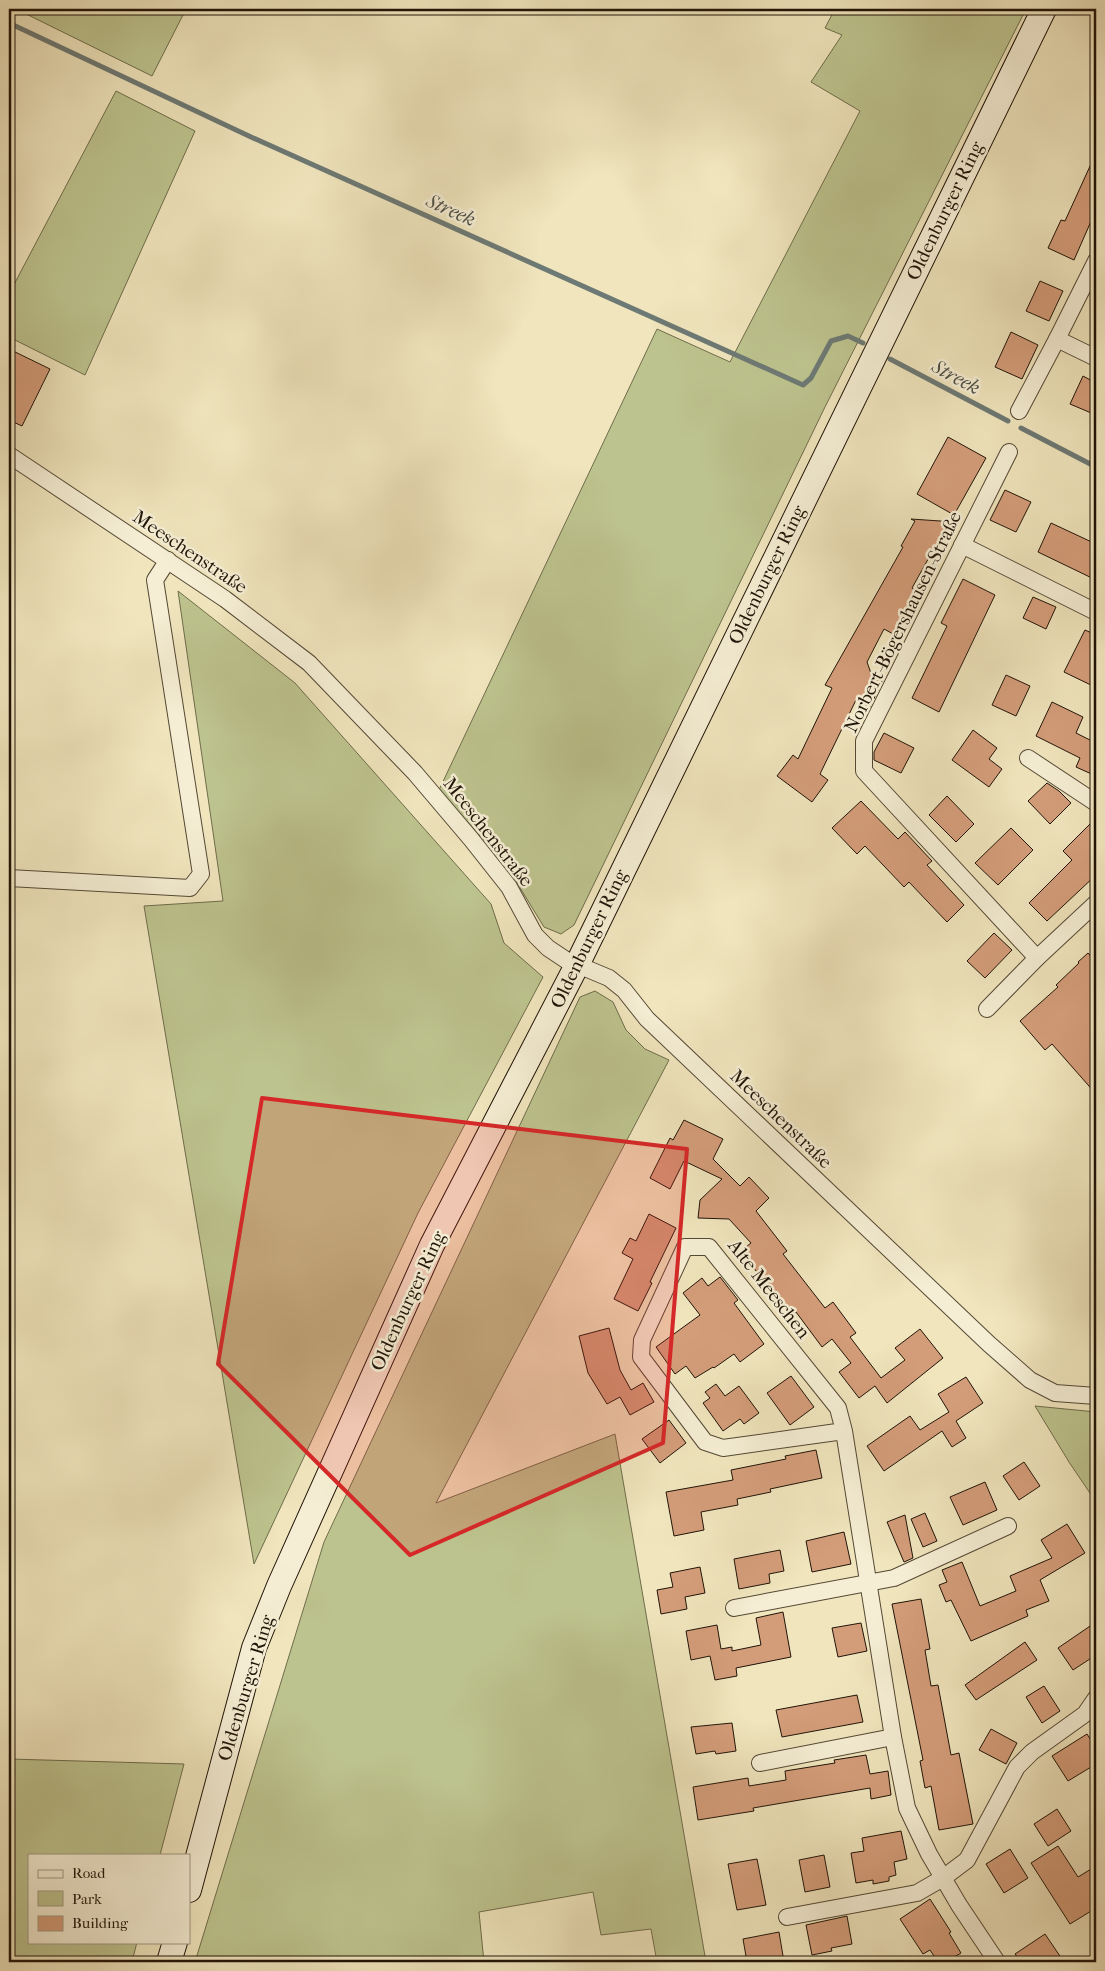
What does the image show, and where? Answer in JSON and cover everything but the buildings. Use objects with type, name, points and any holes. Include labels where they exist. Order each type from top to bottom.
[{"type":"main road","name":"Oldenburger Ring","points":[[190,1886],[254,1648],[279,1586],[432,1245],[577,965],[1044,9]]},
{"type":"main road","points":[[169,1962],[174,1944]]},
{"type":"street","points":[[1018,411],[1057,339],[1096,260]]},
{"type":"street","points":[[1057,339],[1096,358]]},
{"type":"street","name":"Norbert-Bögershausen-Straße","points":[[1009,452],[864,741],[864,770],[1037,958]]},
{"type":"street","name":"Meeschenstraße","points":[[9,455],[226,599],[309,662],[415,773],[471,839],[509,887],[535,935],[566,960],[609,978],[624,990],[647,1019],[982,1337],[1030,1380],[1055,1393],[1096,1396]]},
{"type":"street","points":[[962,545],[1096,612]]},
{"type":"street","points":[[9,878],[190,888],[201,874],[155,580],[168,560]]},
{"type":"street","points":[[1028,758],[1096,803]]},
{"type":"street","points":[[987,1009],[1037,958],[1096,903]]},
{"type":"street","name":"Alte Meeschen","points":[[844,1431],[723,1448],[706,1442],[641,1357],[642,1340],[685,1247],[709,1247],[838,1408],[844,1431],[893,1736],[907,1808],[943,1878],[997,1962]]},
{"type":"street","points":[[734,1608],[894,1578],[1008,1526]]},
{"type":"street","points":[[786,1917],[916,1893],[943,1878],[968,1860],[1016,1767],[1032,1752],[1086,1714],[1096,1698]]},
{"type":"street","points":[[760,1762],[893,1736]]},
{"type":"highlighted area","points":[[262,1098],[687,1149],[663,1443],[410,1555],[218,1364]]},
{"type":"green space","points":[[16,9],[186,9],[152,76]]},
{"type":"green space","points":[[835,9],[1026,9],[825,407],[574,925],[561,934],[544,927],[506,865],[439,790],[657,329],[730,362],[860,111],[811,82],[842,35],[825,28]]},
{"type":"green space","points":[[116,91],[195,131],[85,375],[9,337],[9,294]]},
{"type":"green space","points":[[178,591],[295,683],[491,904],[504,943],[543,977],[418,1213],[254,1564],[144,906],[223,901]]},
{"type":"green space","points":[[595,991],[613,1002],[626,1030],[645,1049],[669,1060],[436,1503],[615,1434],[706,1962],[657,1962],[651,1929],[601,1935],[593,1892],[479,1912],[484,1962],[195,1962],[324,1542],[580,997]]},
{"type":"green space","points":[[1035,1406],[1096,1412],[1096,1502],[1069,1462]]},
{"type":"green space","points":[[9,1759],[184,1764],[160,1854],[28,1854],[28,1944],[136,1944],[132,1962],[9,1962]]},
{"type":"waterway","name":"Streek","points":[[9,23],[251,137],[803,385],[811,378],[831,341],[848,336],[863,343]]},
{"type":"waterway","name":"Streek","points":[[890,359],[1008,421]]},
{"type":"waterway","name":"Streek","points":[[1021,428],[1096,467]]}]
